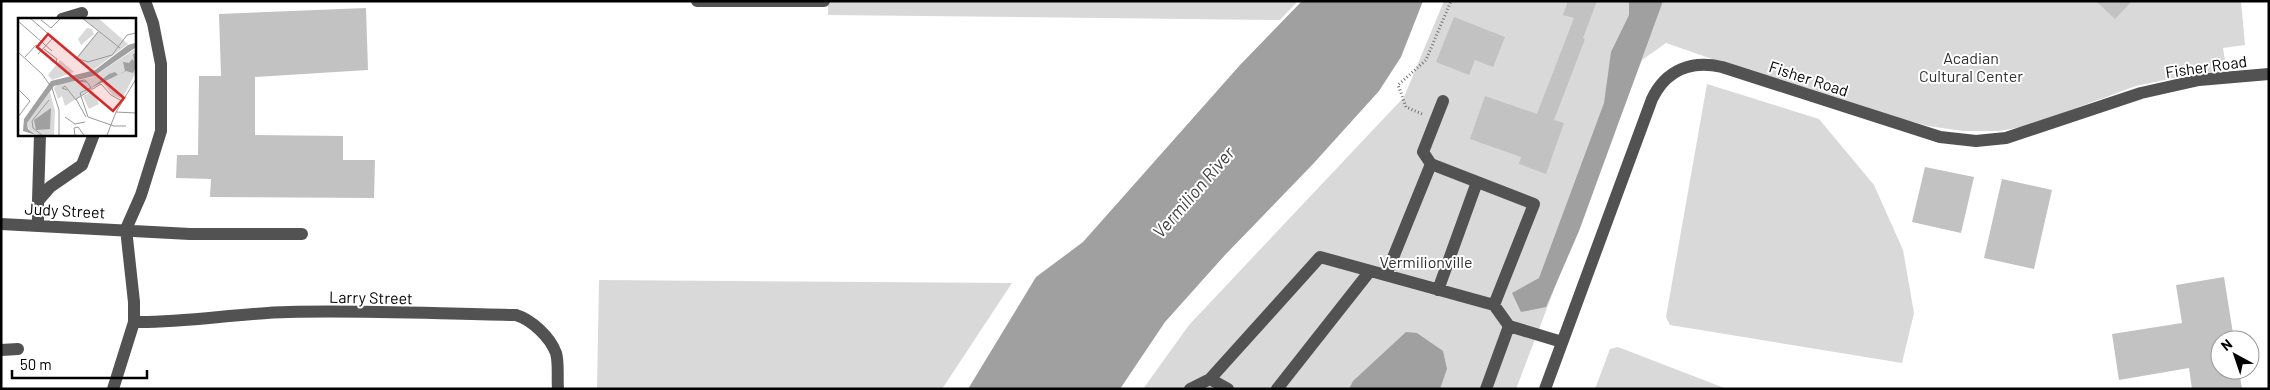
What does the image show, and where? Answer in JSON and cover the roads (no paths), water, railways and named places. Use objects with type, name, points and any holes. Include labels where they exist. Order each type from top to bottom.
[{"type":"street","points":[[113,389],[134,322],[134,302],[126,229],[141,194],[161,131],[161,64],[153,23],[145,1]]},
{"type":"street","points":[[698,1],[824,1]]},
{"type":"street","points":[[64,18],[82,11]]},
{"type":"street","name":"Fisher Road","points":[[1545,389],[1652,99],[1664,80],[1679,69],[1700,64],[1722,67],[1940,137],[1976,141],[2006,138],[2141,93],[2199,80],[2269,74]]},
{"type":"street","points":[[1443,101],[1434,119],[1423,152],[1430,164],[1534,204],[1494,305]]},
{"type":"street","points":[[38,224],[40,135]]},
{"type":"street","points":[[38,201],[50,187],[82,164],[94,135]]},
{"type":"street","points":[[1386,275],[1430,164]]},
{"type":"street","points":[[1438,290],[1477,182]]},
{"type":"street","name":"Judy Street","points":[[1,224],[38,224],[190,234],[302,234]]},
{"type":"street","points":[[1190,389],[1210,379],[1320,257],[1494,305],[1509,326],[1562,342]]},
{"type":"street","points":[[1277,389],[1370,271]]},
{"type":"street","name":"Larry Street","points":[[134,322],[180,322],[244,314],[290,312],[516,316],[524,318],[535,326],[555,352],[558,389]]},
{"type":"street","points":[[1486,389],[1509,326]]},
{"type":"street","points":[[1,350],[18,349]]},
{"type":"street","points":[[1210,379],[1228,389]]},
{"type":"water","name":"Vermilion River","points":[[1302,1],[1423,1],[1401,57],[1379,91],[1313,164],[1225,255],[1165,322],[1120,389],[968,389],[1036,277],[1083,242],[1240,65]]},
{"type":"water","points":[[1629,1],[1663,1],[1579,231],[1546,307],[1521,312],[1512,293],[1539,278],[1604,103],[1611,52],[1629,15]]},
{"type":"water","points":[[1406,332],[1417,333],[1443,351],[1447,369],[1440,389],[1349,389],[1353,381]]},
{"type":"park label","name":"Acadian Cultural Center","points":[[1971,66]]},
{"type":"park label","name":"Vermilionville","points":[[1426,261]]}]
